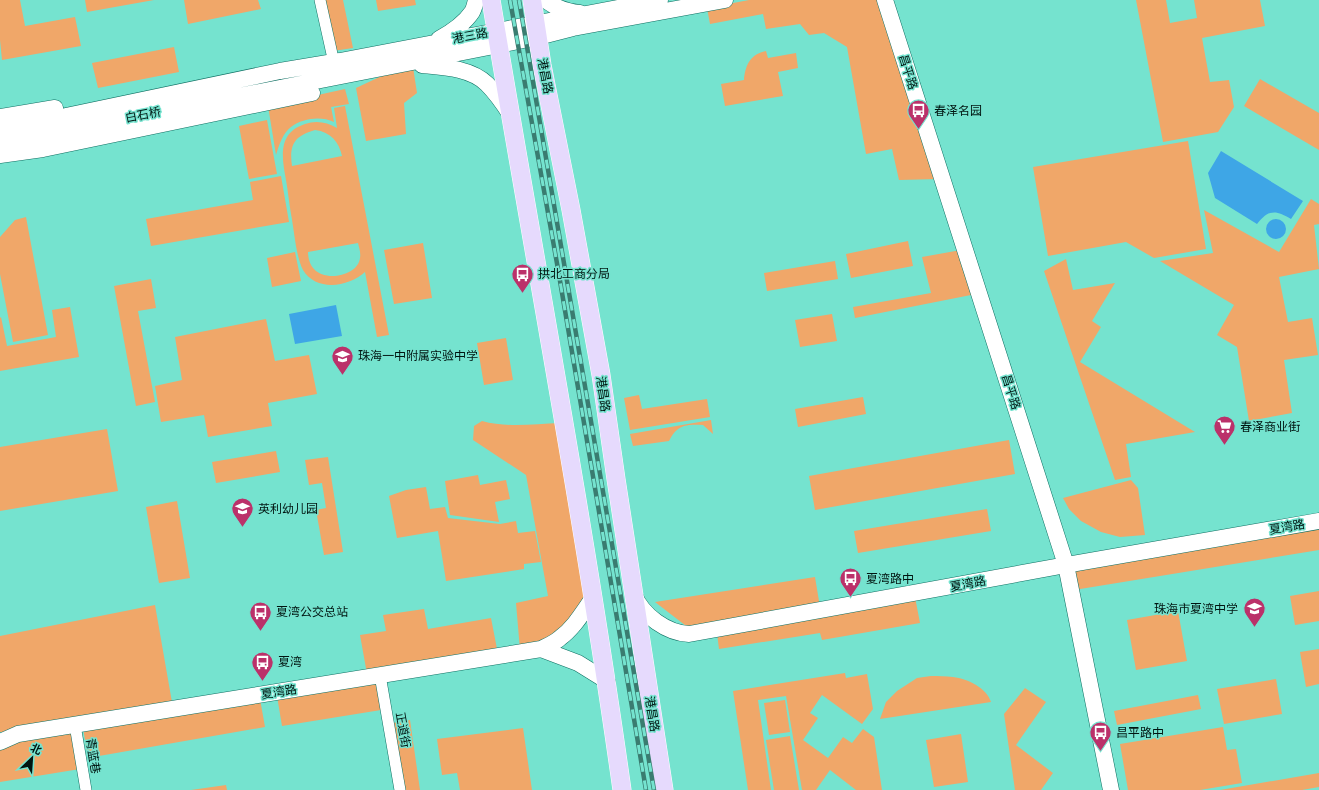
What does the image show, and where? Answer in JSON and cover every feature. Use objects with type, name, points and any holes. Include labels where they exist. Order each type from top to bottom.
[{"type":"main road","points":[[432,43],[451,32],[464,21],[473,12],[476,0]]},
{"type":"main road","points":[[491,0],[580,511],[622,790]]},
{"type":"main road","name":"港昌路","points":[[532,0],[601,375],[664,790]]},
{"type":"main road","points":[[545,0],[568,11],[592,13]]},
{"type":"main road","name":"港三路","points":[[280,71],[401,57],[432,43],[497,38],[537,30],[592,13],[660,0]]},
{"type":"main road","points":[[537,30],[573,28],[725,0]]},
{"type":"main road","name":"昌平路","points":[[885,0],[1066,565],[1111,790]]},
{"type":"main road","points":[[0,155],[43,149],[368,81],[401,57],[497,38]]},
{"type":"main road","points":[[0,116],[80,105],[314,55],[332,54],[401,57],[466,72],[486,83],[498,95],[512,117]]},
{"type":"main road","name":"白石桥","points":[[0,143],[287,87],[401,57]]},
{"type":"main road","name":"白石桥","points":[[0,130],[280,71]]},
{"type":"main road","name":"夏湾路","points":[[633,593],[638,604],[653,618],[677,632],[689,634],[1066,565],[1319,521]]},
{"type":"main road","points":[[541,649],[560,639],[564,635],[575,623],[592,598]]},
{"type":"main road","points":[[541,649],[578,663],[606,681]]},
{"type":"main road","name":"夏湾路","points":[[18,734],[541,649]]},
{"type":"main road","points":[[0,733],[18,734]]},
{"type":"main road","points":[[0,742],[18,734]]},
{"type":"street","points":[[320,0],[332,54]]},
{"type":"street","name":"正道街","points":[[380,675],[400,790]]},
{"type":"street","name":"青蓝巷","points":[[76,725],[86,790]]},
{"type":"shaded area","points":[[0,0],[20,0],[25,26],[75,17],[81,46],[2,60],[0,40]]},
{"type":"shaded area","points":[[85,0],[154,0],[87,12]]},
{"type":"shaded area","points":[[184,0],[258,0],[261,9],[188,24]]},
{"type":"shaded area","points":[[323,0],[343,0],[353,48],[333,51]]},
{"type":"shaded area","points":[[376,0],[415,0],[416,5],[378,11]]},
{"type":"shaded area","points":[[749,0],[881,0],[939,179],[899,180],[892,149],[866,154],[847,47],[824,33],[809,35],[800,24],[766,29],[763,14],[710,24],[707,8]]},
{"type":"shaded area","points":[[1136,0],[1166,0],[1170,23],[1197,18],[1194,0],[1260,0],[1265,26],[1202,38],[1210,82],[1229,80],[1234,107],[1218,132],[1163,142]]},
{"type":"shaded area","points":[[174,47],[179,72],[98,88],[92,63]]},
{"type":"shaded area","points":[[766,51],[768,58],[796,53],[798,68],[778,72],[783,96],[725,106],[721,84],[744,80],[749,61],[756,55]]},
{"type":"shaded area","points":[[403,66],[413,67],[417,93],[404,103],[406,134],[366,141],[356,88]]},
{"type":"shaded area","points":[[1260,79],[1319,113],[1319,150],[1244,106]]},
{"type":"shaded area","points":[[345,89],[349,104],[331,107],[334,122],[323,119],[312,119],[296,124],[288,130],[284,136],[276,155],[268,106]]},
{"type":"shaded area","points":[[345,106],[389,335],[377,337],[365,272],[342,284],[324,284],[316,282],[309,277],[303,270],[299,258],[283,163],[284,147],[290,133],[296,128],[305,124],[321,122],[337,128],[334,108]],"holes":[[[315,130],[330,135],[339,146],[342,156],[292,166],[291,152],[294,142],[302,135]],[[358,243],[360,250],[358,264],[354,269],[347,273],[333,276],[326,275],[319,273],[310,263],[308,252]]]},
{"type":"shaded area","points":[[267,120],[277,174],[249,179],[239,126]]},
{"type":"shaded area","points":[[1188,141],[1206,249],[1154,258],[1126,242],[1048,256],[1033,167]]},
{"type":"shaded area","points":[[281,176],[289,222],[151,246],[146,219],[253,200],[250,182]]},
{"type":"shaded area","points":[[1311,199],[1319,204],[1319,224],[1314,225],[1319,269],[1279,277],[1288,322],[1312,318],[1318,355],[1284,360],[1292,413],[1249,421],[1237,347],[1217,335],[1234,305],[1160,261],[1213,253],[1204,210],[1279,252]]},
{"type":"shaded area","points":[[26,217],[48,335],[13,342],[0,274],[0,237],[15,220]]},
{"type":"shaded area","points":[[908,241],[913,266],[851,278],[846,254]]},
{"type":"shaded area","points":[[423,243],[432,298],[394,304],[384,250]]},
{"type":"shaded area","points":[[961,250],[976,294],[855,318],[853,307],[931,293],[922,257]]},
{"type":"shaded area","points":[[295,252],[301,281],[272,287],[267,258]]},
{"type":"shaded area","points":[[1066,259],[1073,290],[1115,283],[1092,321],[1101,327],[1080,362],[1195,432],[1126,444],[1131,477],[1115,480],[1044,271]]},
{"type":"shaded area","points":[[835,261],[838,279],[767,291],[764,273]]},
{"type":"shaded area","points":[[151,279],[156,308],[138,311],[155,402],[136,406],[114,286]]},
{"type":"shaded area","points":[[70,307],[79,357],[0,371],[1,317],[7,346],[56,337],[52,310]]},
{"type":"shaded area","points":[[832,314],[837,341],[800,347],[795,320]]},
{"type":"shaded area","points":[[266,319],[275,361],[309,355],[317,394],[268,403],[272,426],[208,437],[204,415],[161,422],[155,386],[182,380],[175,337]]},
{"type":"shaded area","points":[[506,338],[513,380],[484,385],[477,343]]},
{"type":"shaded area","points":[[639,395],[642,409],[707,399],[710,417],[630,430],[624,398]]},
{"type":"shaded area","points":[[863,397],[866,414],[798,427],[795,409]]},
{"type":"shaded area","points":[[711,420],[713,434],[703,425],[687,425],[675,432],[669,441],[633,446],[630,434]]},
{"type":"shaded area","points":[[482,421],[511,425],[560,423],[590,598],[558,637],[520,650],[516,603],[548,596],[526,475],[473,440],[474,426]]},
{"type":"shaded area","points":[[107,429],[118,491],[0,511],[0,447]]},
{"type":"shaded area","points":[[1009,440],[1015,474],[815,510],[809,476]]},
{"type":"shaded area","points":[[276,451],[280,472],[216,483],[212,462]]},
{"type":"shaded area","points":[[328,457],[343,552],[324,555],[316,510],[326,508],[322,483],[309,485],[305,460]]},
{"type":"shaded area","points":[[478,475],[480,485],[506,480],[510,499],[495,502],[499,522],[450,515],[445,481]]},
{"type":"shaded area","points":[[1131,480],[1138,488],[1145,535],[1120,537],[1101,532],[1081,521],[1069,509],[1063,498]]},
{"type":"shaded area","points":[[426,487],[430,509],[445,507],[448,518],[500,524],[516,521],[518,533],[535,531],[541,562],[524,564],[524,569],[446,581],[438,531],[397,538],[389,496],[406,490]]},
{"type":"shaded area","points":[[177,501],[190,578],[159,583],[146,507]]},
{"type":"shaded area","points":[[987,509],[991,531],[858,553],[854,531]]},
{"type":"shaded area","points":[[1319,526],[1319,550],[1074,590],[1070,567]]},
{"type":"shaded area","points":[[815,577],[820,607],[690,629],[655,602]]},
{"type":"shaded area","points":[[1319,591],[1319,621],[1295,625],[1290,596]]},
{"type":"shaded area","points":[[915,597],[920,623],[822,640],[820,633],[719,649],[717,633]]},
{"type":"shaded area","points":[[155,605],[173,708],[18,733],[0,732],[0,636]]},
{"type":"shaded area","points":[[424,609],[428,629],[491,618],[498,654],[367,674],[360,635],[386,631],[383,615]]},
{"type":"shaded area","points":[[1178,611],[1187,661],[1136,670],[1127,620]]},
{"type":"shaded area","points":[[1319,649],[1319,684],[1306,687],[1300,652]]},
{"type":"shaded area","points":[[845,673],[846,678],[867,674],[873,709],[862,724],[822,695],[810,713],[818,718],[803,740],[828,758],[843,737],[852,743],[863,729],[874,737],[882,790],[856,790],[830,770],[816,790],[802,790],[786,696],[758,700],[771,790],[748,790],[733,691]]},
{"type":"shaded area","points":[[931,676],[953,677],[971,682],[985,692],[991,702],[880,719],[886,702],[897,691],[917,678]]},
{"type":"shaded area","points":[[1276,679],[1282,714],[1224,724],[1217,689]]},
{"type":"shaded area","points":[[377,680],[381,710],[282,726],[277,696]]},
{"type":"shaded area","points":[[1025,688],[1046,702],[1016,745],[1053,773],[1041,790],[1015,790],[1004,714]]},
{"type":"shaded area","points":[[1198,695],[1201,709],[1117,725],[1114,711]]},
{"type":"shaded area","points":[[260,699],[265,727],[99,756],[87,752],[83,728]]},
{"type":"shaded area","points":[[785,700],[790,732],[769,735],[764,703]]},
{"type":"shaded area","points":[[410,720],[420,790],[404,790],[393,723]]},
{"type":"shaded area","points":[[1223,727],[1227,750],[1236,749],[1242,783],[1200,790],[1128,790],[1120,744]]},
{"type":"shaded area","points":[[523,728],[532,790],[460,790],[457,773],[442,775],[437,739]]},
{"type":"shaded area","points":[[73,729],[80,769],[0,782],[0,746]]},
{"type":"shaded area","points":[[961,734],[968,782],[934,787],[926,740]]},
{"type":"shaded area","points":[[790,736],[799,790],[774,790],[766,740]]},
{"type":"shaded area","points":[[1319,773],[1319,787],[1302,790],[1220,790]]},
{"type":"shaded area","points":[[226,785],[227,790],[191,790]]},
{"type":"water","points":[[1221,151],[1303,201],[1291,219],[1273,212],[1261,219],[1257,224],[1215,198],[1208,173]]},
{"type":"water","points":[[1276,219],[1283,222],[1286,229],[1283,236],[1276,239],[1269,236],[1266,229],[1269,222]]},
{"type":"water","points":[[336,305],[342,336],[295,344],[289,314]]},
{"type":"railway","points":[[510,0],[558,269],[646,790]]},
{"type":"railway","points":[[519,0],[654,790]]},
{"type":"place","name":"春泽名园","points":[[919,130]]},
{"type":"place","name":"拱北工商分局","points":[[523,294]]},
{"type":"place","name":"珠海一中附属实验中学","points":[[342,376]]},
{"type":"place","name":"春泽商业街","points":[[1225,446]]},
{"type":"place","name":"英利幼儿园","points":[[243,528]]},
{"type":"place","name":"夏湾路中","points":[[851,598]]},
{"type":"place","name":"珠海市夏湾中学","points":[[1254,628]]},
{"type":"place","name":"夏湾公交总站","points":[[260,632]]},
{"type":"place","name":"夏湾","points":[[263,682]]},
{"type":"place","name":"昌平路中","points":[[1100,752]]}]
